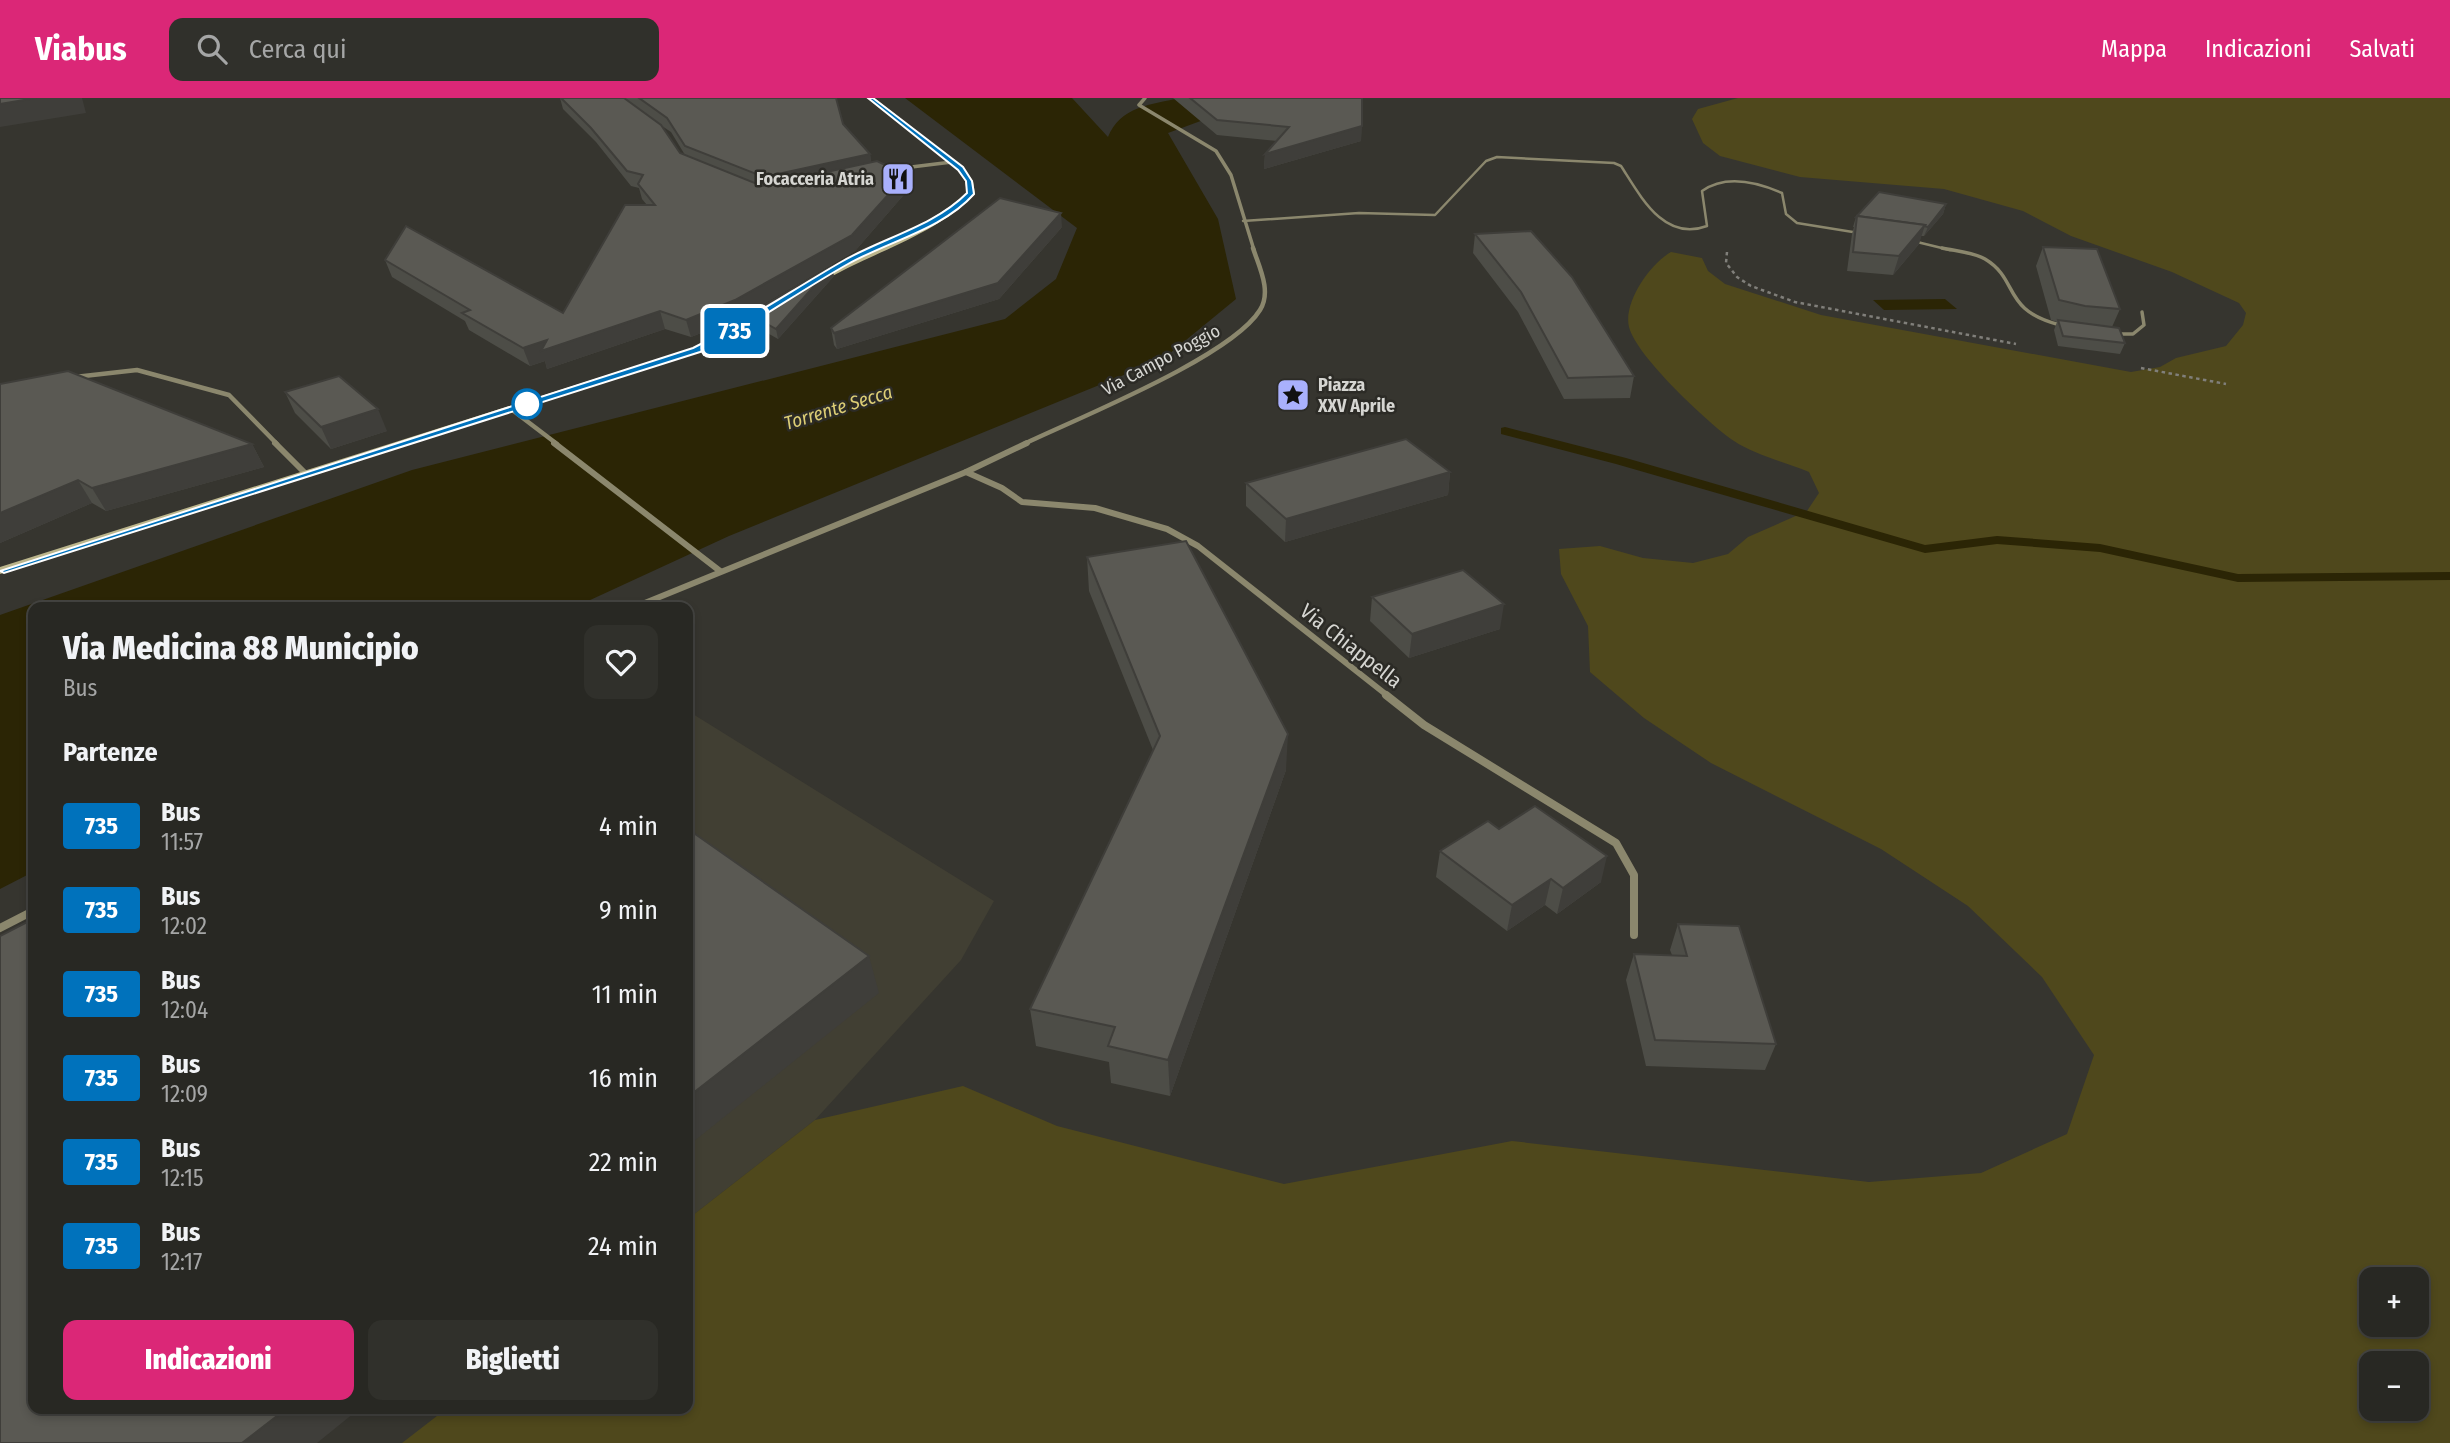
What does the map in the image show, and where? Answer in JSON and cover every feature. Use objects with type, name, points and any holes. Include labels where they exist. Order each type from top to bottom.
[{"type":"main road","points":[[802,290],[845,262],[955,209],[971,194],[969,181],[961,168],[870,98]]},
{"type":"main road","points":[[0,571],[304,472],[696,350],[781,303]]},
{"type":"street","name":"Via Campo Poggio","points":[[647,602],[967,472],[1205,357],[1232,339],[1261,309],[1266,290],[1231,175],[1216,151],[1139,105],[1141,99]]},
{"type":"street","points":[[876,172],[952,162]]},
{"type":"street","points":[[63,379],[136,370],[229,395],[304,472]]},
{"type":"street","points":[[511,409],[720,571]]},
{"type":"street","name":"Via Chiappella","points":[[967,472],[1002,488],[1022,502],[1094,508],[1167,529],[1198,546],[1424,725],[1616,844],[1634,875],[1634,935]]},
{"type":"street","points":[[0,928],[28,914]]},
{"type":"lane","points":[[1243,221],[1360,213],[1435,215],[1486,161],[1513,156],[1614,163],[1621,166],[1639,194],[1673,229],[1688,232],[1707,226],[1702,191],[1721,182],[1771,187],[1782,193],[1786,214],[1797,223],[1859,233]]},
{"type":"lane","points":[[1911,241],[1982,257],[1991,262],[2023,310],[2071,329]]},
{"type":"lane","points":[[2107,334],[2133,334],[2144,325],[2142,312]]},
{"type":"path","points":[[1707,226],[1728,243],[1726,262],[1737,277],[1751,286],[1795,302],[1857,316],[2026,346]]},
{"type":"path","points":[[2133,366],[2226,384]]},
{"type":"shaded area","points":[[1738,98],[2450,98],[2450,1443],[402,1443],[440,1414],[693,1414],[693,1215],[815,1120],[963,1086],[1057,1126],[1284,1184],[1512,1141],[1869,1182],[1981,1173],[2067,1134],[2094,1055],[2042,977],[1968,906],[1881,849],[1711,763],[1644,718],[1590,672],[1588,626],[1561,574],[1559,549],[1600,546],[1643,558],[1693,563],[1728,554],[1748,537],[1807,511],[1819,493],[1809,472],[1751,450],[1723,432],[1675,388],[1634,340],[1628,317],[1634,295],[1647,274],[1671,252],[1702,258],[1708,271],[1725,284],[1821,315],[2131,372],[2160,367],[2176,358],[2226,346],[2243,325],[2246,313],[2239,303],[2172,272],[2071,236],[2023,211],[1944,189],[1800,177],[1720,156],[1703,143],[1692,119],[1698,109]]},
{"type":"shaded area","points":[[693,714],[994,901],[961,960],[815,1120],[693,1215]]},
{"type":"water","name":"Torrente Secca","points":[[905,98],[1072,98],[1108,137],[1113,127],[1128,113],[1148,105],[1181,98],[1206,119],[1168,133],[1218,219],[1236,299],[1163,359],[729,536],[586,602],[37,602],[412,470],[1005,319],[1056,279],[1077,228]]},
{"type":"water","points":[[1945,299],[1957,309],[1884,310],[1873,300]]},
{"type":"water","points":[[28,605],[28,875],[0,889],[0,615]]},
{"type":"building","points":[[0,98],[36,98],[0,104]]},
{"type":"building","points":[[561,98],[624,98],[661,125],[680,153],[762,186],[877,161],[906,175],[852,235],[735,300],[686,320],[660,311],[541,351],[547,340],[523,348],[462,313],[470,310],[385,260],[406,226],[563,313],[625,205],[655,205],[638,184],[643,175],[627,171],[591,128]]},
{"type":"building","points":[[639,98],[836,98],[843,124],[870,154],[764,177],[685,146],[667,118]]},
{"type":"building","points":[[1190,98],[1362,98],[1362,126],[1265,154],[1289,127],[1217,120]]},
{"type":"building","points":[[1879,192],[1946,204],[1928,227],[1856,217]]},
{"type":"building","points":[[1000,198],[1061,213],[998,283],[834,333],[831,328]]},
{"type":"building","points":[[1857,216],[1925,225],[1899,256],[1853,252]]},
{"type":"building","points":[[1531,231],[1572,277],[1634,376],[1568,378],[1521,292],[1475,234]]},
{"type":"building","points":[[2043,247],[2097,249],[2120,309],[2085,306],[2059,300]]},
{"type":"building","points":[[832,266],[776,329],[749,314]]},
{"type":"building","points":[[2058,320],[2119,328],[2125,343],[2063,336]]},
{"type":"building","points":[[68,371],[252,444],[92,488],[78,480],[0,513],[0,384]]},
{"type":"building","points":[[339,376],[378,409],[321,427],[285,392]]},
{"type":"building","points":[[1406,439],[1450,472],[1286,519],[1246,483]]},
{"type":"building","points":[[1186,541],[1288,734],[1168,1060],[1108,1046],[1115,1027],[1030,1009],[1160,736],[1087,557]]},
{"type":"building","points":[[1463,570],[1504,604],[1412,634],[1372,597]]},
{"type":"building","points":[[1535,806],[1607,856],[1563,888],[1551,879],[1512,905],[1440,851],[1488,821],[1499,829]]},
{"type":"building","points":[[693,833],[869,956],[693,1093]]},
{"type":"building","points":[[28,922],[28,1414],[280,1414],[242,1443],[0,1443],[0,936]]},
{"type":"building","points":[[1678,924],[1739,926],[1776,1044],[1655,1040],[1634,954],[1687,956]]},
{"type":"waterway","points":[[1505,431],[1621,461],[1925,549],[1997,540],[2100,548],[2238,578],[2450,576]]},
{"type":"bus line","name":"735","points":[[0,571],[304,472],[696,350],[749,324],[845,262],[919,229],[955,209],[971,194],[969,181],[961,168],[871,98]]},
{"type":"place","name":"Focacceria Atria","points":[[898,179]]},
{"type":"place","name":"Piazza XXV Aprile","points":[[1293,395]]}]
